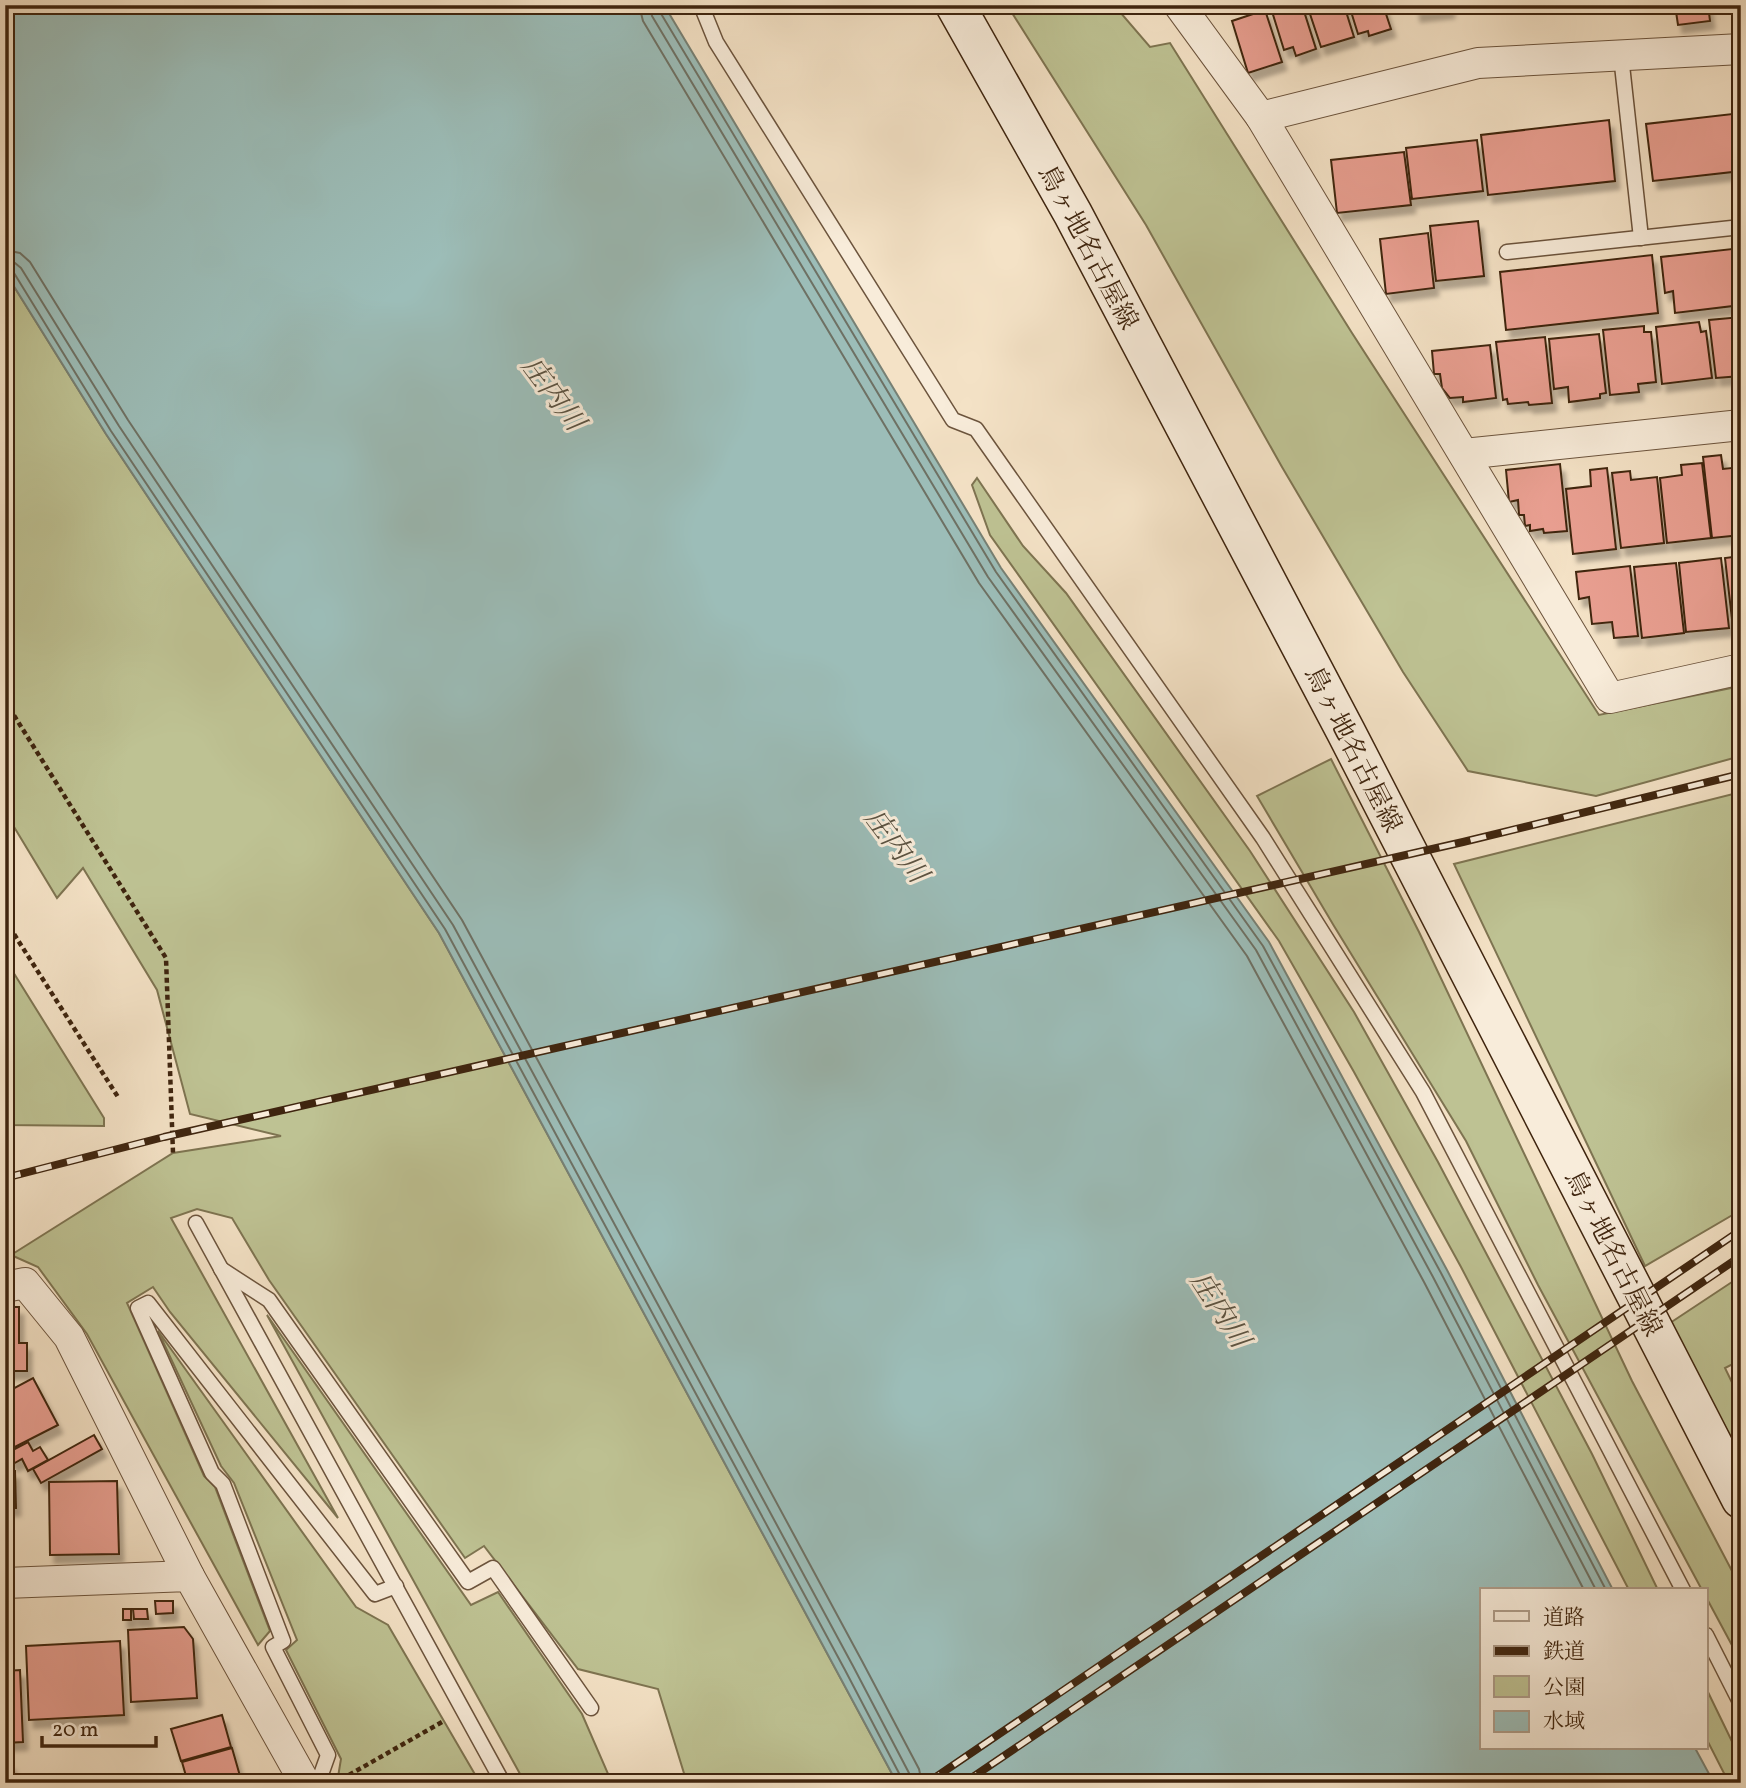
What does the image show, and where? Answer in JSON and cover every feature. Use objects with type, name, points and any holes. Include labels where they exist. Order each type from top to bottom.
[{"type":"main road","name":"鳥ヶ地名古屋線","points":[[955,5],[1079,227],[1326,695],[1741,1499]]},
{"type":"street","points":[[1179,5],[1261,117],[1610,698],[1741,669]]},
{"type":"street","points":[[1261,117],[1478,63],[1741,49]]},
{"type":"street","points":[[1464,454],[1741,425]]},
{"type":"street","points":[[5,1287],[25,1283],[69,1337],[189,1576],[305,1783]]},
{"type":"street","points":[[5,1583],[189,1576]]},
{"type":"lane","points":[[701,5],[716,42],[953,420],[976,429],[1263,838],[1423,1092],[1682,1588]]},
{"type":"lane","points":[[1621,56],[1641,238]]},
{"type":"lane","points":[[1507,252],[1741,228]]},
{"type":"lane","points":[[195,1223],[503,1783]]},
{"type":"lane","points":[[220,1268],[269,1300],[468,1582],[494,1568],[591,1708]]},
{"type":"lane","points":[[318,1783],[328,1755],[273,1647],[283,1641],[223,1484],[212,1473],[138,1308],[148,1303],[374,1594],[396,1586]]},
{"type":"lane","points":[[1708,1639],[1741,1704]]},
{"type":"path","points":[[5,701],[166,958],[173,1153]]},
{"type":"path","points":[[5,920],[118,1097]]},
{"type":"path","points":[[348,1776],[444,1720]]},
{"type":"green space","points":[[1007,5],[1114,5],[1150,47],[1170,43],[1352,333],[1599,715],[1741,686],[1741,756],[1596,796],[1468,771],[1403,672],[1282,467],[1146,225]]},
{"type":"green space","points":[[5,272],[106,434],[439,933],[897,1783],[687,1783],[658,1689],[578,1669],[484,1546],[465,1558],[269,1280],[232,1218],[197,1209],[171,1218],[338,1518],[170,1312],[153,1287],[127,1303],[204,1476],[215,1487],[270,1631],[258,1645],[87,1334],[38,1267],[11,1255],[173,1153],[281,1136],[190,1114],[157,990],[83,868],[57,898],[5,812]]},
{"type":"green space","points":[[977,478],[1023,546],[1066,593],[1250,851],[1354,1012],[1438,1162],[1592,1454],[1657,1588],[1628,1588],[1461,1267],[1279,941],[990,535],[972,485]]},
{"type":"green space","points":[[1331,759],[1419,932],[1632,1381],[1741,1588],[1741,1662],[1708,1601],[1708,1588],[1701,1588],[1538,1285],[1466,1141],[1257,796]]},
{"type":"green space","points":[[1741,792],[1741,1210],[1645,1266],[1454,864]]},
{"type":"green space","points":[[5,959],[104,1118],[104,1126],[5,1125]]},
{"type":"green space","points":[[1741,1276],[1741,1360],[1725,1368],[1741,1401],[1741,1457],[1667,1325]]},
{"type":"green space","points":[[267,1315],[471,1605],[498,1592],[582,1714],[612,1783],[525,1783]]},
{"type":"green space","points":[[158,1331],[356,1607],[388,1625],[480,1783],[337,1783],[341,1759],[286,1650],[297,1640],[234,1483],[221,1466]]},
{"type":"green space","points":[[1708,1692],[1741,1760],[1741,1783],[1729,1783],[1708,1742]]},
{"type":"water","name":"庄内川","points":[[5,5],[664,5],[1001,568],[1269,942],[1447,1270],[1612,1588],[1480,1588],[1480,1750],[1696,1750],[1714,1783],[897,1783],[439,933],[106,434],[5,272]]},
{"type":"building","points":[[1270,5],[1302,5],[1316,49],[1296,56],[1293,47],[1284,50]]},
{"type":"building","points":[[1307,5],[1344,5],[1354,37],[1321,47]]},
{"type":"building","points":[[1349,5],[1383,5],[1391,29],[1369,36],[1368,31],[1358,34]]},
{"type":"building","points":[[1415,5],[1450,5],[1450,10],[1416,14]]},
{"type":"building","points":[[1675,5],[1708,5],[1710,21],[1678,25]]},
{"type":"building","points":[[1265,10],[1282,62],[1248,73],[1232,21]]},
{"type":"building","points":[[1741,113],[1741,171],[1653,181],[1646,124]]},
{"type":"building","points":[[1609,120],[1615,181],[1488,195],[1481,135]]},
{"type":"building","points":[[1477,140],[1483,191],[1412,199],[1406,148]]},
{"type":"building","points":[[1404,152],[1411,205],[1337,213],[1331,160]]},
{"type":"building","points":[[1478,221],[1484,276],[1436,281],[1430,226]]},
{"type":"building","points":[[1428,233],[1434,288],[1386,294],[1380,239]]},
{"type":"building","points":[[1741,248],[1741,305],[1675,313],[1673,291],[1665,293],[1661,257]]},
{"type":"building","points":[[1652,255],[1658,313],[1506,330],[1500,272]]},
{"type":"building","points":[[1741,317],[1741,376],[1716,378],[1709,320]]},
{"type":"building","points":[[1699,322],[1701,332],[1706,331],[1712,378],[1662,384],[1656,327]]},
{"type":"building","points":[[1644,326],[1644,332],[1651,332],[1656,382],[1638,384],[1639,392],[1610,395],[1603,330]]},
{"type":"building","points":[[1599,334],[1606,393],[1600,394],[1600,398],[1569,402],[1568,387],[1554,389],[1549,339]]},
{"type":"building","points":[[1545,337],[1552,403],[1508,404],[1507,399],[1503,400],[1496,342]]},
{"type":"building","points":[[1490,345],[1496,398],[1463,402],[1463,397],[1450,398],[1442,388],[1440,374],[1434,374],[1432,351]]},
{"type":"building","points":[[1721,455],[1723,469],[1741,467],[1741,535],[1712,538],[1703,457]]},
{"type":"building","points":[[1702,463],[1711,538],[1667,543],[1660,478],[1682,475],[1681,465]]},
{"type":"building","points":[[1560,464],[1567,531],[1530,531],[1530,525],[1525,526],[1524,515],[1519,515],[1518,500],[1509,502],[1506,470]]},
{"type":"building","points":[[1607,468],[1616,549],[1573,554],[1566,489],[1591,486],[1590,470]]},
{"type":"building","points":[[1630,471],[1631,480],[1657,477],[1664,543],[1621,548],[1612,473]]},
{"type":"building","points":[[1741,556],[1741,627],[1733,628],[1725,558]]},
{"type":"building","points":[[1721,558],[1729,628],[1686,632],[1679,563]]},
{"type":"building","points":[[1676,563],[1684,633],[1642,638],[1634,567]]},
{"type":"building","points":[[1630,566],[1638,636],[1614,638],[1612,622],[1592,624],[1589,597],[1579,599],[1576,572]]},
{"type":"building","points":[[5,1307],[19,1307],[19,1343],[27,1343],[27,1371],[5,1371]]},
{"type":"building","points":[[33,1378],[58,1425],[5,1452],[5,1393]]},
{"type":"building","points":[[94,1435],[102,1449],[41,1483],[33,1469]]},
{"type":"building","points":[[28,1442],[33,1451],[40,1447],[48,1460],[28,1471],[22,1459],[13,1464],[7,1453]]},
{"type":"building","points":[[5,1471],[15,1471],[16,1508],[5,1508]]},
{"type":"building","points":[[117,1481],[119,1554],[50,1555],[49,1482]]},
{"type":"building","points":[[155,1601],[173,1601],[173,1613],[156,1614]]},
{"type":"building","points":[[123,1609],[131,1609],[131,1620],[123,1620]]},
{"type":"building","points":[[133,1609],[147,1609],[148,1619],[134,1619]]},
{"type":"building","points":[[184,1627],[193,1639],[197,1698],[131,1702],[128,1630]]},
{"type":"building","points":[[120,1641],[124,1715],[29,1720],[26,1646]]},
{"type":"building","points":[[20,1670],[23,1742],[5,1743],[5,1671]]},
{"type":"building","points":[[222,1715],[231,1747],[181,1761],[171,1729]]},
{"type":"building","points":[[232,1748],[240,1776],[216,1783],[209,1783],[208,1779],[188,1783],[182,1762]]},
{"type":"building","points":[[5,1763],[11,1763],[12,1783],[5,1783]]},
{"type":"railway","points":[[5,1178],[164,1137],[1463,842],[1741,774]]},
{"type":"railway","points":[[927,1783],[1741,1230]]},
{"type":"railway","points":[[964,1783],[1741,1256]]}]
